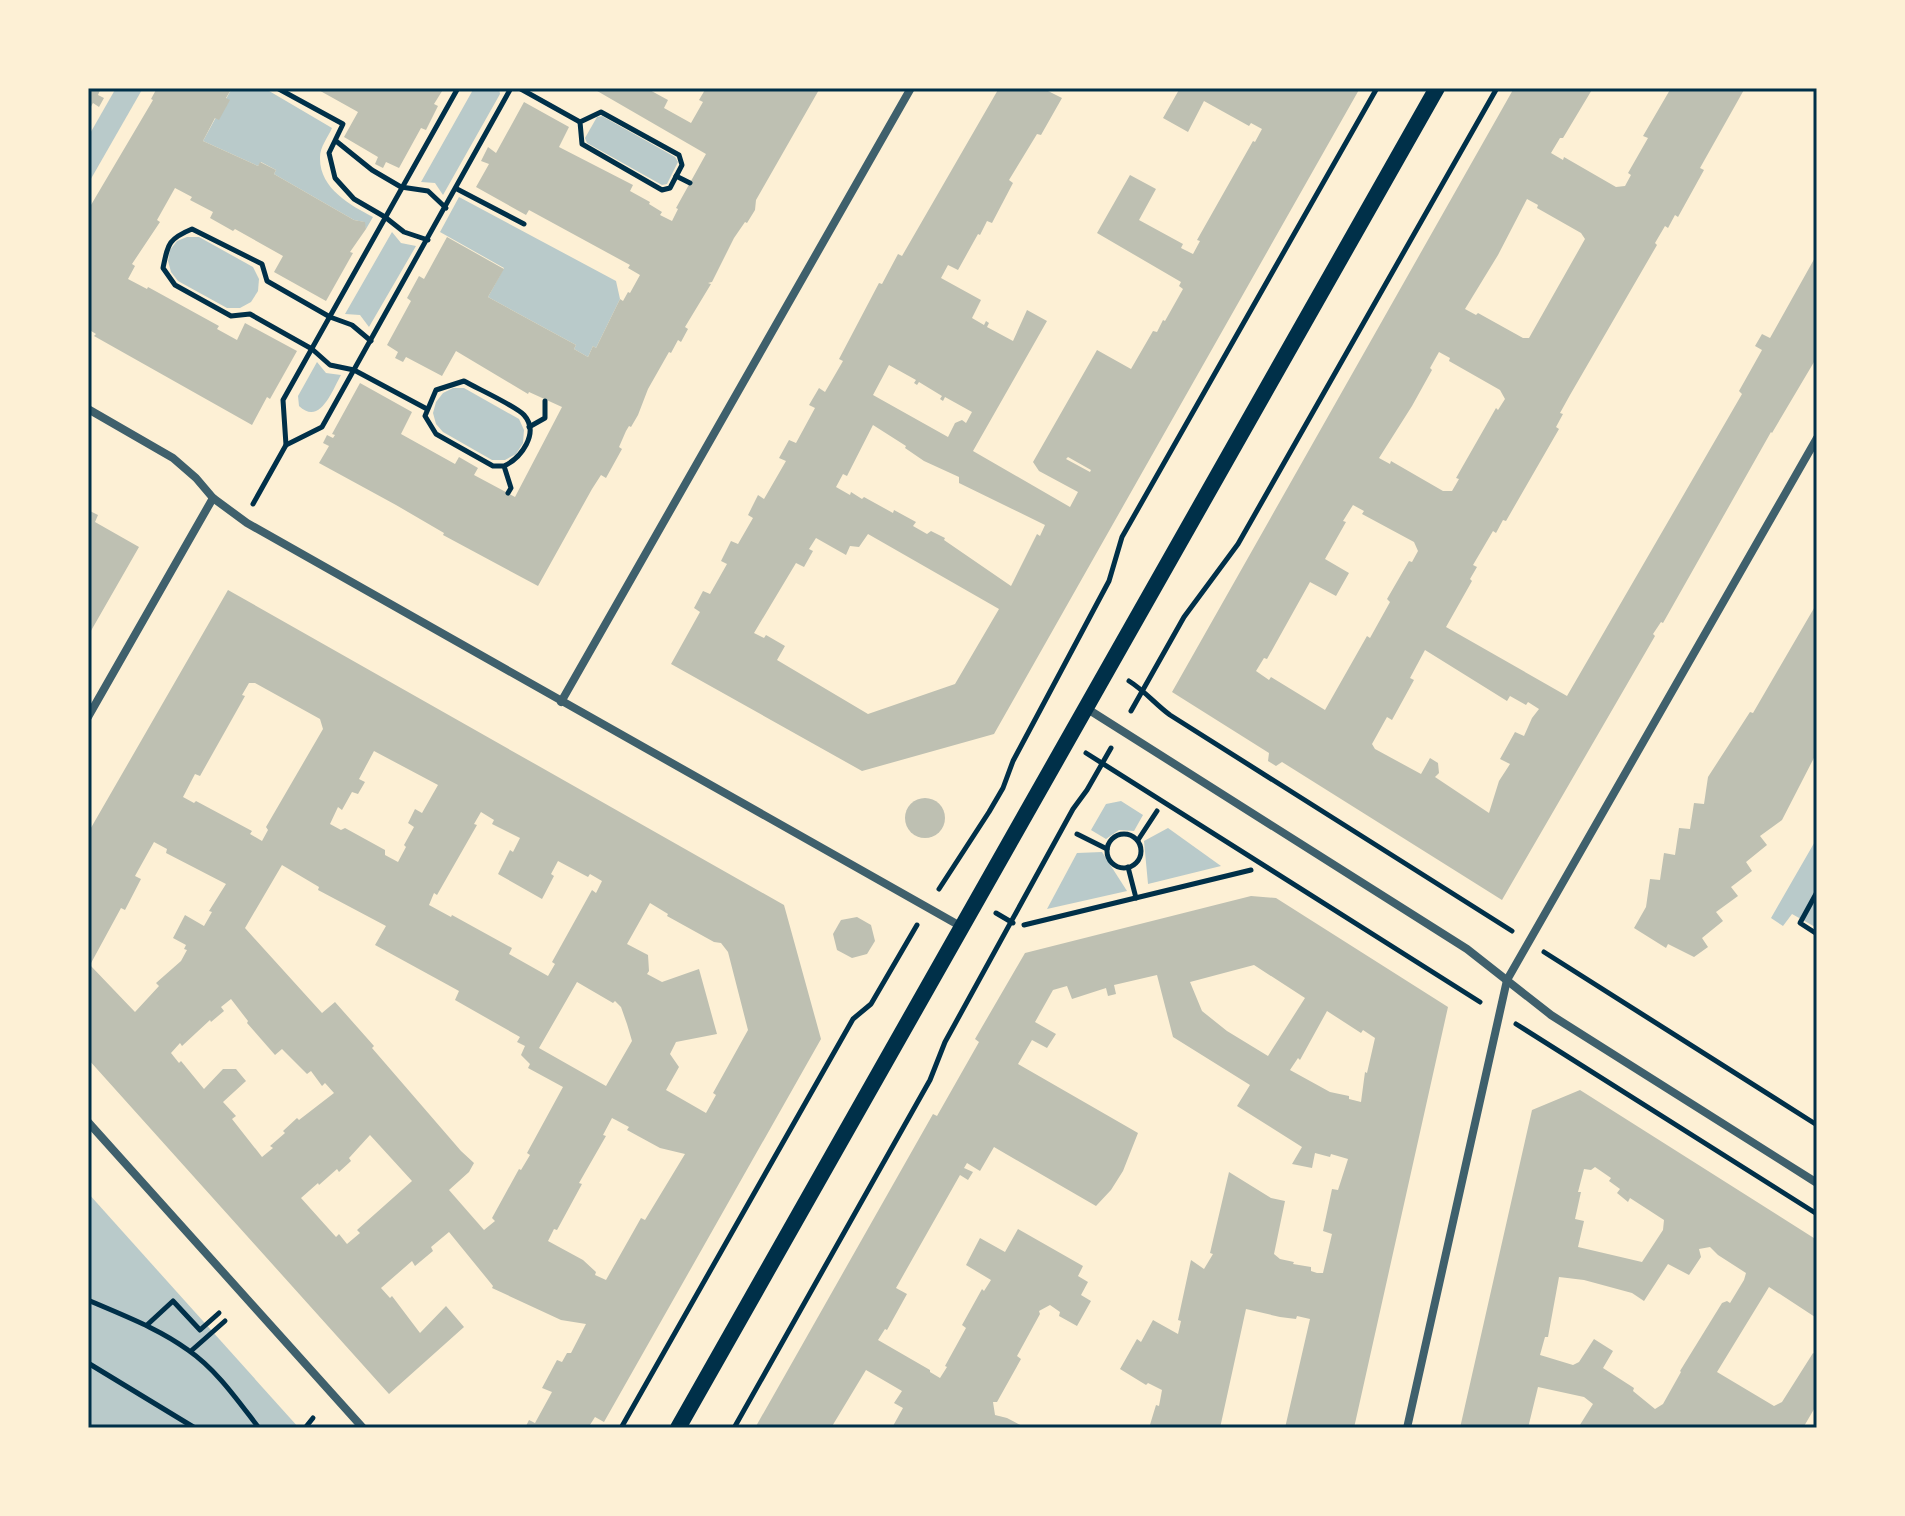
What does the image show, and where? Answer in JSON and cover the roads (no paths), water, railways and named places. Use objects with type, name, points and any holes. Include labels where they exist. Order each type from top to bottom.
[{"type":"main road","points":[[678,1428],[1437,88]]},
{"type":"street","points":[[561,702],[911,88]]},
{"type":"street","points":[[88,409],[173,458],[213,498],[247,523],[963,927]]},
{"type":"street","points":[[1407,1428],[1507,980],[1817,438]]},
{"type":"street","points":[[88,717],[213,498]]},
{"type":"street","points":[[1086,708],[1467,949],[1551,1015],[1817,1183]]},
{"type":"street","points":[[88,1122],[363,1428]]}]
